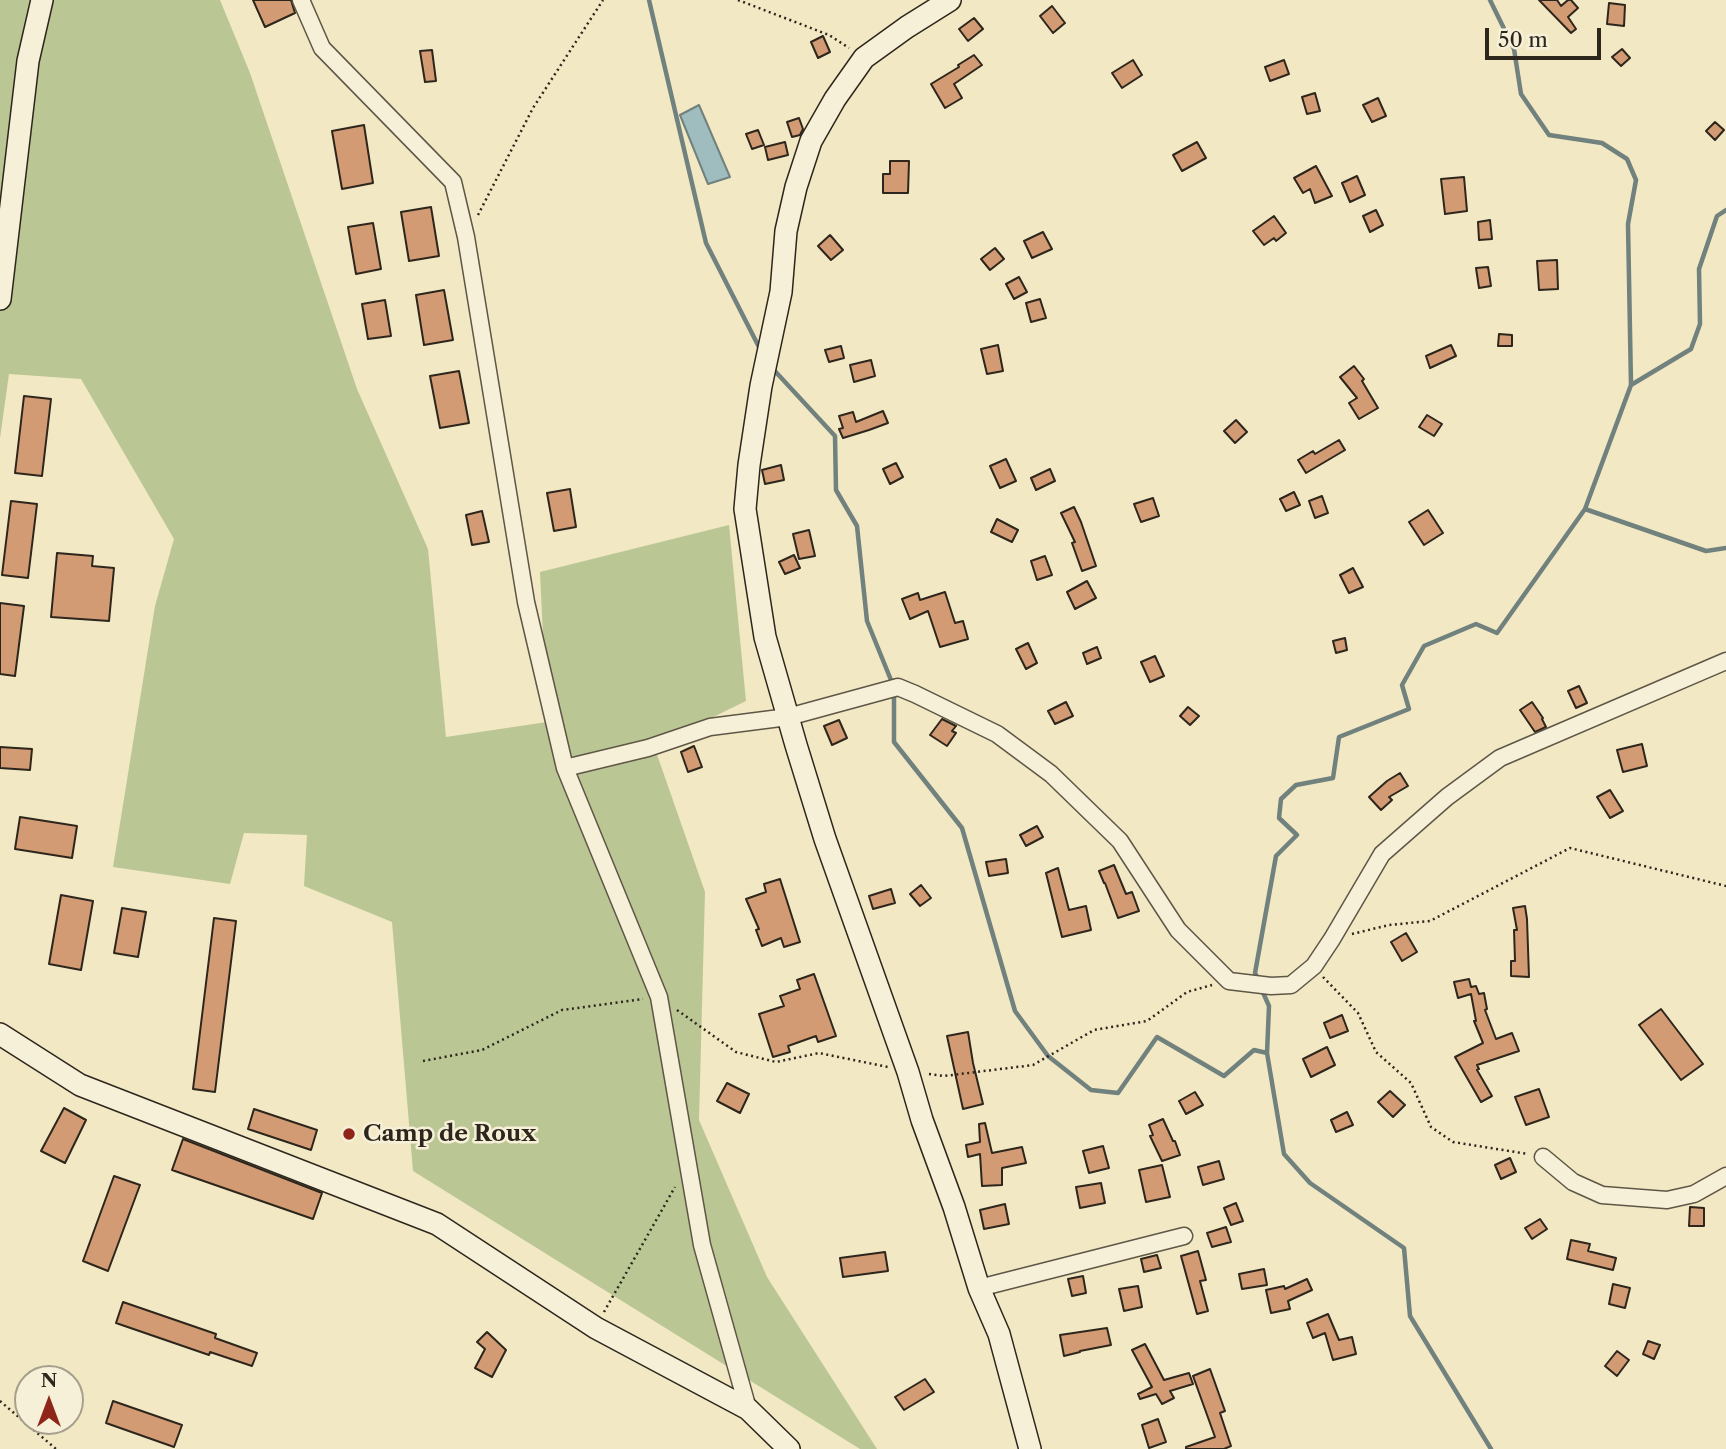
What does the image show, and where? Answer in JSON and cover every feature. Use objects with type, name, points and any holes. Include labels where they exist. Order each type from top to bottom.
[{"type":"street","points":[[0,289],[28,61],[42,0]]},
{"type":"street","points":[[301,0],[323,48],[453,182],[466,237],[526,601],[565,768],[659,997],[702,1245],[748,1409]]},
{"type":"street","points":[[950,0],[864,58],[835,99],[811,141],[796,187],[786,231],[781,292],[761,386],[749,466],[746,509],[765,637],[788,718],[829,851],[908,1072],[979,1288],[999,1334],[1030,1449]]},
{"type":"street","points":[[565,768],[648,748],[710,727],[788,718],[898,687],[998,734],[1051,774],[1120,841],[1178,930],[1229,981],[1291,985],[1314,967],[1382,854],[1447,797],[1500,758],[1726,661]]},
{"type":"street","points":[[0,1034],[80,1086],[437,1224],[596,1328],[748,1409],[789,1449]]},
{"type":"street","points":[[1543,1157],[1573,1182],[1602,1195],[1667,1200],[1694,1194],[1726,1175]]},
{"type":"street","points":[[979,1288],[1184,1236]]},
{"type":"path","points":[[466,237],[533,108],[603,0]]},
{"type":"path","points":[[738,0],[829,35],[864,58]]},
{"type":"path","points":[[1332,940],[1389,925],[1430,921],[1570,848],[1726,886]]},
{"type":"path","points":[[1314,967],[1358,1013],[1376,1052],[1411,1083],[1431,1127],[1452,1142],[1543,1157]]},
{"type":"path","points":[[908,1072],[944,1076],[1033,1065],[1094,1030],[1147,1021],[1187,992],[1229,981]]},
{"type":"path","points":[[596,1328],[687,1166]]},
{"type":"path","points":[[0,1401],[56,1449]]},
{"type":"green space","points":[[0,0],[220,0],[250,73],[357,389],[428,549],[446,737],[547,722],[540,572],[729,525],[746,701],[654,746],[705,892],[699,1120],[767,1277],[877,1449],[860,1449],[413,1171],[392,922],[304,886],[307,835],[244,833],[230,884],[113,867],[155,606],[174,539],[81,379],[9,374],[0,438]]},
{"type":"water","points":[[699,105],[730,177],[708,184],[680,115]]},
{"type":"building","points":[[253,0],[291,0],[295,13],[265,27]]},
{"type":"building","points":[[1539,0],[1557,0],[1561,6],[1571,0],[1578,8],[1568,17],[1576,29],[1571,33]]},
{"type":"building","points":[[1609,3],[1625,5],[1624,26],[1607,24]]},
{"type":"building","points":[[1052,6],[1065,23],[1053,33],[1040,16]]},
{"type":"building","points":[[974,18],[983,29],[968,41],[959,29]]},
{"type":"building","points":[[823,36],[830,52],[818,58],[811,42]]},
{"type":"building","points":[[1622,49],[1630,58],[1621,66],[1612,57]]},
{"type":"building","points":[[432,50],[436,81],[425,82],[420,51]]},
{"type":"building","points":[[974,55],[982,65],[954,84],[962,98],[945,108],[931,84]]},
{"type":"building","points":[[1133,60],[1142,75],[1122,88],[1112,73]]},
{"type":"building","points":[[1284,60],[1289,74],[1270,81],[1265,67]]},
{"type":"building","points":[[1315,93],[1320,111],[1307,114],[1302,97]]},
{"type":"building","points":[[1378,98],[1386,116],[1372,122],[1363,105]]},
{"type":"building","points":[[799,118],[803,129],[800,135],[792,137],[787,122]]},
{"type":"building","points":[[1715,122],[1724,130],[1715,140],[1706,131]]},
{"type":"building","points":[[364,125],[373,183],[342,189],[332,131]]},
{"type":"building","points":[[758,130],[764,145],[752,149],[746,134]]},
{"type":"building","points":[[785,142],[788,155],[768,160],[765,147]]},
{"type":"building","points":[[1197,142],[1206,158],[1182,171],[1173,155]]},
{"type":"building","points":[[890,161],[909,161],[908,193],[883,193],[883,174],[890,174]]},
{"type":"building","points":[[1316,166],[1332,196],[1315,203],[1310,189],[1303,193],[1294,178]]},
{"type":"building","points":[[1357,176],[1365,195],[1350,202],[1342,183]]},
{"type":"building","points":[[1464,177],[1467,211],[1445,214],[1441,179]]},
{"type":"building","points":[[431,207],[439,256],[409,261],[401,212]]},
{"type":"building","points":[[1376,210],[1383,225],[1370,232],[1363,216]]},
{"type":"building","points":[[1274,216],[1286,233],[1276,241],[1274,238],[1264,245],[1253,231]]},
{"type":"building","points":[[1490,220],[1492,239],[1479,240],[1478,222]]},
{"type":"building","points":[[373,223],[381,269],[356,274],[348,227]]},
{"type":"building","points":[[1043,232],[1052,249],[1032,258],[1024,241]]},
{"type":"building","points":[[830,235],[843,250],[831,260],[818,246]]},
{"type":"building","points":[[995,248],[1004,259],[990,270],[981,259]]},
{"type":"building","points":[[1557,260],[1558,289],[1539,290],[1537,261]]},
{"type":"building","points":[[1488,267],[1491,286],[1479,288],[1476,268]]},
{"type":"building","points":[[1019,277],[1027,292],[1014,299],[1006,284]]},
{"type":"building","points":[[444,290],[453,340],[424,345],[416,295]]},
{"type":"building","points":[[1040,299],[1046,318],[1031,322],[1026,303]]},
{"type":"building","points":[[385,300],[391,336],[368,339],[362,304]]},
{"type":"building","points":[[1499,334],[1512,335],[1512,346],[1498,346]]},
{"type":"building","points":[[998,345],[1003,371],[987,374],[981,349]]},
{"type":"building","points":[[1451,345],[1456,356],[1430,368],[1426,356]]},
{"type":"building","points":[[841,346],[844,358],[829,362],[825,350]]},
{"type":"building","points":[[871,360],[875,376],[854,382],[850,365]]},
{"type":"building","points":[[1354,366],[1364,379],[1362,381],[1378,408],[1359,419],[1349,403],[1357,398],[1340,377]]},
{"type":"building","points":[[459,371],[469,423],[440,428],[430,376]]},
{"type":"building","points":[[24,396],[51,399],[42,476],[15,473]]},
{"type":"building","points":[[883,411],[888,423],[843,438],[839,429],[843,428],[839,416],[853,412],[856,422]]},
{"type":"building","points":[[1427,415],[1442,424],[1434,436],[1419,427]]},
{"type":"building","points":[[1236,420],[1247,432],[1235,443],[1224,431]]},
{"type":"building","points":[[1339,440],[1345,450],[1306,473],[1298,460]]},
{"type":"building","points":[[1006,459],[1016,481],[1000,488],[990,466]]},
{"type":"building","points":[[896,463],[903,477],[890,484],[883,469]]},
{"type":"building","points":[[781,465],[784,480],[765,484],[762,470]]},
{"type":"building","points":[[1050,469],[1055,481],[1036,490],[1031,478]]},
{"type":"building","points":[[570,489],[576,527],[554,531],[547,493]]},
{"type":"building","points":[[1294,492],[1300,505],[1286,511],[1280,499]]},
{"type":"building","points":[[1322,496],[1328,513],[1315,518],[1309,501]]},
{"type":"building","points":[[1153,498],[1159,516],[1141,522],[1134,504]]},
{"type":"building","points":[[11,501],[37,504],[28,578],[2,575]]},
{"type":"building","points":[[1074,507],[1096,566],[1082,571],[1072,543],[1075,542],[1061,513]]},
{"type":"building","points":[[1428,510],[1443,533],[1424,545],[1409,522]]},
{"type":"building","points":[[482,511],[489,542],[472,545],[466,515]]},
{"type":"building","points":[[997,519],[1018,530],[1012,542],[991,532]]},
{"type":"building","points":[[809,530],[815,556],[799,559],[793,534]]},
{"type":"building","points":[[57,553],[93,556],[92,566],[114,568],[109,621],[51,617]]},
{"type":"building","points":[[794,555],[800,568],[785,574],[779,562]]},
{"type":"building","points":[[1045,556],[1052,575],[1037,580],[1031,561]]},
{"type":"building","points":[[1353,568],[1363,587],[1349,593],[1340,575]]},
{"type":"building","points":[[1087,581],[1096,598],[1075,609],[1067,592]]},
{"type":"building","points":[[945,592],[955,623],[963,621],[968,639],[940,647],[928,611],[910,619],[902,599],[918,593],[920,600]]},
{"type":"building","points":[[0,603],[24,606],[15,676],[0,674]]},
{"type":"building","points":[[1345,638],[1347,650],[1336,653],[1333,641]]},
{"type":"building","points":[[1028,643],[1037,663],[1026,669],[1016,649]]},
{"type":"building","points":[[1097,647],[1101,658],[1087,664],[1083,653]]},
{"type":"building","points":[[1155,656],[1164,676],[1150,682],[1141,662]]},
{"type":"building","points":[[1579,686],[1587,703],[1576,708],[1568,691]]},
{"type":"building","points":[[1066,702],[1073,716],[1055,724],[1048,711]]},
{"type":"building","points":[[1532,702],[1546,727],[1535,732],[1520,710]]},
{"type":"building","points":[[1188,707],[1199,716],[1190,725],[1180,716]]},
{"type":"building","points":[[942,719],[956,726],[952,731],[956,733],[947,746],[930,735]]},
{"type":"building","points":[[839,720],[847,738],[832,745],[824,726]]},
{"type":"building","points":[[1642,744],[1647,766],[1623,772],[1617,750]]},
{"type":"building","points":[[694,746],[702,767],[688,772],[681,752]]},
{"type":"building","points":[[0,747],[32,749],[30,770],[0,768]]},
{"type":"building","points":[[1400,773],[1408,786],[1389,797],[1392,800],[1381,810],[1369,797]]},
{"type":"building","points":[[1610,790],[1623,811],[1610,818],[1597,797]]},
{"type":"building","points":[[20,817],[77,826],[72,858],[15,849]]},
{"type":"building","points":[[1037,826],[1043,837],[1026,846],[1020,835]]},
{"type":"building","points":[[1006,859],[1008,873],[989,876],[986,862]]},
{"type":"building","points":[[1114,865],[1126,894],[1132,892],[1139,911],[1118,918],[1099,871]]},
{"type":"building","points":[[1058,868],[1069,910],[1086,906],[1091,930],[1062,937],[1046,873]]},
{"type":"building","points":[[780,879],[800,942],[784,947],[781,938],[762,946],[756,930],[759,929],[746,899],[766,892],[764,884]]},
{"type":"building","points":[[921,885],[931,898],[920,906],[910,894]]},
{"type":"building","points":[[891,889],[895,903],[873,909],[869,896]]},
{"type":"building","points":[[61,895],[93,901],[81,970],[49,964]]},
{"type":"building","points":[[1525,906],[1529,977],[1511,976],[1511,961],[1515,961],[1514,930],[1517,930],[1513,908]]},
{"type":"building","points":[[122,908],[146,912],[138,957],[114,953]]},
{"type":"building","points":[[214,918],[236,921],[215,1092],[193,1089]]},
{"type":"building","points":[[1406,933],[1417,952],[1402,961],[1391,942]]},
{"type":"building","points":[[814,974],[836,1036],[818,1042],[816,1036],[788,1046],[790,1052],[773,1057],[759,1014],[784,1006],[780,996],[800,989],[797,980]]},
{"type":"building","points":[[1469,979],[1471,987],[1476,986],[1479,994],[1484,993],[1485,1010],[1496,1039],[1512,1033],[1519,1051],[1477,1065],[1477,1070],[1492,1096],[1481,1102],[1455,1057],[1483,1043],[1474,1021],[1471,994],[1458,998],[1454,982]]},
{"type":"building","points":[[1661,1009],[1703,1064],[1681,1080],[1639,1025]]},
{"type":"building","points":[[1342,1015],[1348,1031],[1330,1038],[1324,1023]]},
{"type":"building","points":[[968,1032],[983,1104],[963,1109],[947,1036]]},
{"type":"building","points":[[1327,1047],[1335,1065],[1311,1077],[1303,1059]]},
{"type":"building","points":[[727,1083],[749,1094],[740,1113],[717,1101]]},
{"type":"building","points":[[1539,1089],[1549,1117],[1526,1125],[1515,1097]]},
{"type":"building","points":[[1390,1091],[1405,1105],[1393,1117],[1378,1102]]},
{"type":"building","points":[[1195,1092],[1203,1105],[1186,1114],[1179,1101]]},
{"type":"building","points":[[64,1108],[86,1120],[65,1163],[41,1151]]},
{"type":"building","points":[[254,1109],[317,1130],[311,1150],[248,1129]]},
{"type":"building","points":[[1347,1112],[1353,1125],[1336,1132],[1331,1120]]},
{"type":"building","points":[[1163,1119],[1180,1155],[1162,1161],[1150,1136],[1153,1135],[1149,1125]]},
{"type":"building","points":[[985,1123],[992,1153],[1022,1147],[1026,1163],[1002,1168],[1002,1185],[982,1186],[980,1154],[968,1157],[966,1145],[980,1142],[979,1124]]},
{"type":"building","points":[[183,1139],[322,1193],[313,1219],[172,1170]]},
{"type":"building","points":[[1103,1146],[1109,1168],[1089,1173],[1083,1151]]},
{"type":"building","points":[[1510,1158],[1516,1172],[1501,1179],[1495,1165]]},
{"type":"building","points":[[1219,1161],[1224,1179],[1203,1185],[1198,1167]]},
{"type":"building","points":[[1162,1165],[1170,1197],[1146,1202],[1139,1170]]},
{"type":"building","points":[[114,1176],[140,1185],[108,1271],[83,1261]]},
{"type":"building","points":[[1101,1183],[1105,1203],[1080,1208],[1076,1187]]},
{"type":"building","points":[[1236,1203],[1243,1221],[1231,1225],[1224,1208]]},
{"type":"building","points":[[1005,1204],[1009,1224],[984,1229],[980,1210]]},
{"type":"building","points":[[1690,1207],[1704,1208],[1704,1226],[1689,1226]]},
{"type":"building","points":[[1540,1219],[1547,1229],[1532,1239],[1525,1228]]},
{"type":"building","points":[[1226,1227],[1231,1242],[1212,1247],[1207,1233]]},
{"type":"building","points":[[1571,1240],[1590,1244],[1588,1251],[1616,1258],[1613,1270],[1567,1259]]},
{"type":"building","points":[[1198,1251],[1206,1280],[1200,1281],[1208,1311],[1197,1314],[1181,1256]]},
{"type":"building","points":[[885,1252],[888,1271],[843,1277],[840,1258]]},
{"type":"building","points":[[1157,1255],[1161,1268],[1144,1272],[1141,1259]]},
{"type":"building","points":[[1264,1269],[1267,1285],[1242,1289],[1239,1274]]},
{"type":"building","points":[[1083,1276],[1086,1293],[1072,1296],[1068,1279]]},
{"type":"building","points":[[1307,1279],[1312,1290],[1288,1301],[1290,1309],[1271,1313],[1266,1290],[1284,1286],[1285,1289]]},
{"type":"building","points":[[1613,1284],[1630,1288],[1625,1308],[1609,1304]]},
{"type":"building","points":[[1138,1286],[1142,1307],[1124,1311],[1119,1289]]},
{"type":"building","points":[[123,1302],[216,1334],[215,1338],[257,1353],[252,1366],[210,1352],[209,1355],[116,1323]]},
{"type":"building","points":[[1328,1314],[1339,1340],[1352,1337],[1356,1354],[1333,1360],[1325,1333],[1313,1338],[1307,1323]]},
{"type":"building","points":[[1107,1328],[1111,1345],[1064,1356],[1060,1335]]},
{"type":"building","points":[[487,1332],[506,1350],[492,1377],[475,1368],[485,1349],[477,1342]]},
{"type":"building","points":[[1648,1341],[1660,1345],[1654,1359],[1643,1354]]},
{"type":"building","points":[[1145,1344],[1164,1380],[1189,1373],[1193,1384],[1170,1391],[1174,1398],[1162,1404],[1156,1394],[1140,1399],[1138,1394],[1152,1387],[1132,1350]]},
{"type":"building","points":[[1617,1351],[1629,1360],[1617,1376],[1605,1366]]},
{"type":"building","points":[[1210,1369],[1225,1411],[1220,1413],[1231,1446],[1224,1449],[1186,1449],[1215,1437],[1193,1376]]},
{"type":"building","points":[[925,1379],[934,1392],[904,1410],[895,1397]]},
{"type":"building","points":[[113,1401],[182,1425],[174,1447],[106,1423]]},
{"type":"building","points":[[1158,1419],[1166,1442],[1149,1448],[1142,1425]]},
{"type":"waterway","points":[[649,0],[706,243],[761,351]]},
{"type":"waterway","points":[[1258,979],[1255,973],[1276,856],[1297,835],[1279,818],[1281,799],[1296,785],[1333,778],[1339,737],[1409,709],[1402,685],[1424,646],[1476,624],[1497,633],[1585,509],[1631,385],[1628,224],[1636,180],[1627,159],[1602,143],[1549,135],[1521,94],[1514,49],[1490,0]]},
{"type":"waterway","points":[[1631,385],[1691,349],[1700,324],[1699,269],[1717,216],[1726,210]]},
{"type":"waterway","points":[[773,369],[835,436],[836,490],[857,526],[867,621],[893,685]]},
{"type":"waterway","points":[[1585,509],[1706,551],[1726,548]]},
{"type":"waterway","points":[[894,694],[894,742],[962,828],[1015,1011],[1048,1056],[1091,1090],[1118,1093],[1157,1037],[1224,1076],[1254,1050],[1267,1053]]},
{"type":"waterway","points":[[1261,988],[1269,1006],[1267,1053],[1284,1154],[1310,1183],[1404,1248],[1410,1316],[1491,1449]]},
{"type":"place","name":"Camp de Roux","points":[[349,1134]]}]
